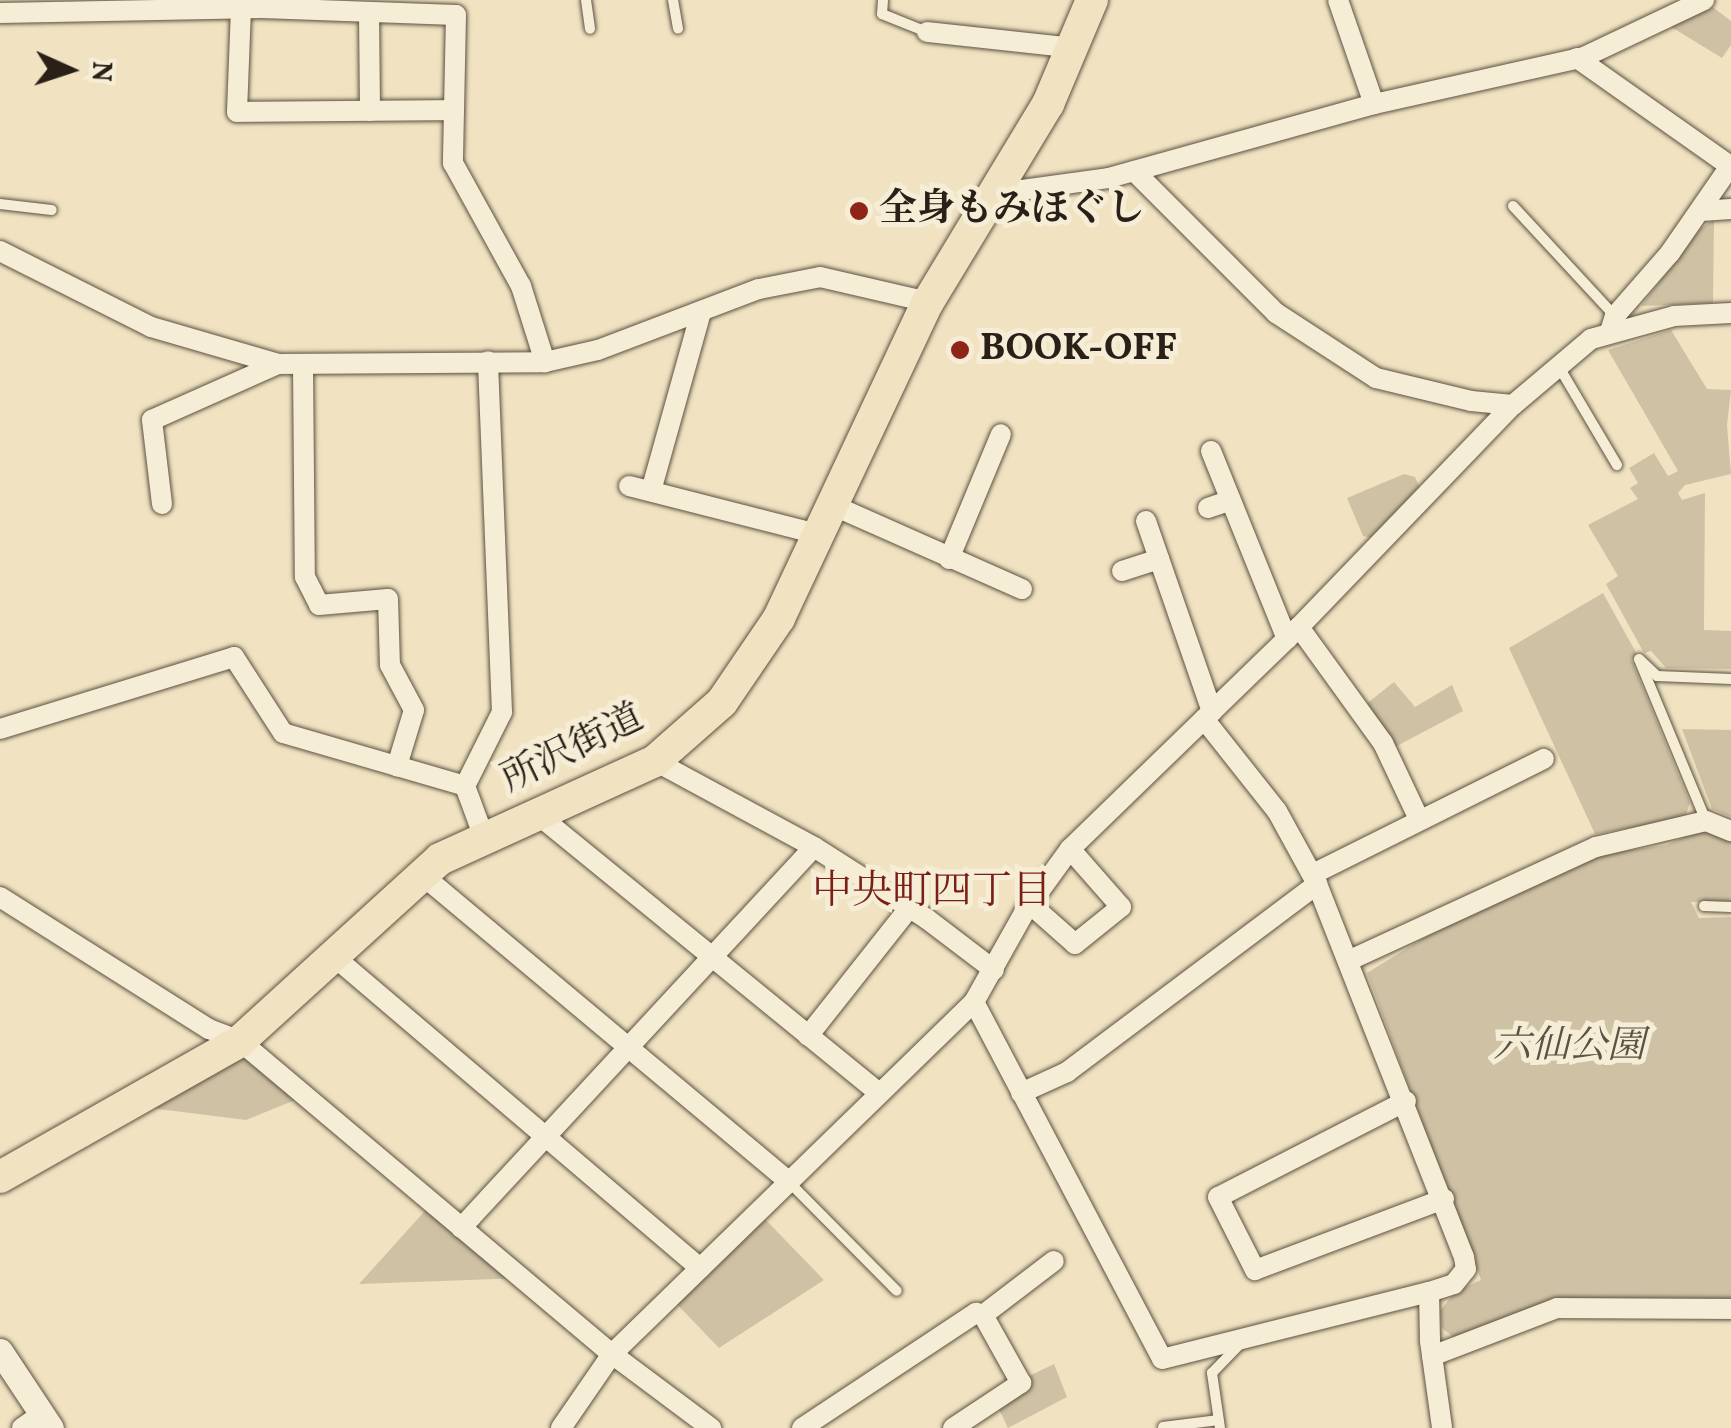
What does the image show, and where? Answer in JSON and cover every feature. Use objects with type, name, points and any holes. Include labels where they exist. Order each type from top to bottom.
[{"type":"main road","name":"所沢街道","points":[[0,1177],[240,1041],[421,874],[483,836],[655,761],[722,702],[779,618],[928,302],[1048,104],[1076,48],[1092,0]]},
{"type":"street","points":[[1338,0],[1374,104]]},
{"type":"street","points":[[992,194],[1134,171],[1374,104],[1577,58],[1704,0]]},
{"type":"street","points":[[241,8],[237,112],[454,110]]},
{"type":"street","points":[[0,12],[241,8],[456,14],[453,163],[522,286],[545,362]]},
{"type":"street","points":[[369,12],[370,111]]},
{"type":"street","points":[[927,32],[1076,48]]},
{"type":"street","points":[[561,1428],[612,1354],[974,1002],[1030,904],[1070,850],[1293,633],[1513,405],[1612,324],[1701,211],[1730,165],[1577,58]]},
{"type":"street","points":[[1134,171],[1276,314],[1376,378],[1472,401],[1513,405]]},
{"type":"street","points":[[1701,211],[1731,210]]},
{"type":"street","points":[[0,251],[151,327],[278,364],[545,362],[598,350],[758,290],[820,277],[928,302]]},
{"type":"street","points":[[651,491],[701,312]]},
{"type":"street","points":[[1612,324],[1731,313]]},
{"type":"street","points":[[483,836],[466,786],[502,712],[488,361]]},
{"type":"street","points":[[162,504],[152,420],[278,364]]},
{"type":"street","points":[[303,364],[304,577],[319,605],[388,599],[390,665],[414,710],[397,766]]},
{"type":"street","points":[[949,558],[1001,434]]},
{"type":"street","points":[[1212,451],[1293,633],[1384,743],[1419,818]]},
{"type":"street","points":[[629,486],[823,519],[949,558],[1022,589]]},
{"type":"street","points":[[1208,508],[1231,500]]},
{"type":"street","points":[[974,1002],[1162,1359],[1429,1292],[1454,1284],[1466,1268],[1406,1101],[1315,879],[1278,811],[1208,716],[1146,521]]},
{"type":"street","points":[[1122,571],[1159,559]]},
{"type":"street","points":[[0,729],[234,657],[283,732],[466,786]]},
{"type":"street","points":[[1021,1094],[1067,1072],[1315,879],[1419,818],[1544,759]]},
{"type":"street","points":[[655,761],[814,847],[909,908],[994,970]]},
{"type":"street","points":[[537,814],[879,1093]]},
{"type":"street","points":[[1350,960],[1596,847],[1706,821],[1731,830]]},
{"type":"street","points":[[461,1228],[814,847]]},
{"type":"street","points":[[1030,904],[1075,944],[1121,907],[1070,850]]},
{"type":"street","points":[[421,874],[789,1182]]},
{"type":"street","points":[[0,897],[209,1029],[240,1041],[612,1354],[711,1428]]},
{"type":"street","points":[[808,1036],[909,908]]},
{"type":"street","points":[[331,954],[700,1268]]},
{"type":"street","points":[[1406,1101],[1218,1197],[1255,1270],[1444,1200]]},
{"type":"street","points":[[983,1315],[1054,1261]]},
{"type":"street","points":[[1429,1292],[1432,1356],[1442,1428]]},
{"type":"street","points":[[1432,1356],[1557,1308],[1731,1309]]},
{"type":"street","points":[[802,1428],[976,1313],[983,1315],[1021,1383],[953,1428]]},
{"type":"street","points":[[0,1351],[38,1423]]},
{"type":"lane","points":[[586,0],[590,28]]},
{"type":"lane","points":[[673,0],[678,28]]},
{"type":"lane","points":[[882,0],[882,14],[927,32]]},
{"type":"lane","points":[[0,204],[52,210]]},
{"type":"lane","points":[[1513,206],[1612,324]]},
{"type":"lane","points":[[1558,366],[1616,465]]},
{"type":"lane","points":[[1706,821],[1639,659],[1657,676],[1731,679]]},
{"type":"lane","points":[[1704,906],[1731,906]]},
{"type":"lane","points":[[789,1182],[897,1292]]},
{"type":"lane","points":[[1163,1427],[1220,1424],[1212,1373],[1244,1340]]},
{"type":"green space","points":[[1710,5],[1731,21],[1731,45],[1722,58],[1668,25]]},
{"type":"green space","points":[[1714,219],[1713,303],[1641,306],[1700,229]]},
{"type":"green space","points":[[1671,330],[1707,389],[1731,390],[1727,425],[1731,474],[1685,485],[1678,493],[1682,500],[1705,493],[1704,630],[1731,631],[1731,669],[1666,668],[1651,651],[1644,653],[1606,584],[1618,576],[1588,525],[1638,499],[1630,488],[1638,483],[1629,468],[1654,453],[1668,476],[1678,471],[1608,350]]},
{"type":"green space","points":[[1404,474],[1415,477],[1420,488],[1372,538],[1363,536],[1347,498]]},
{"type":"green space","points":[[1603,593],[1638,656],[1631,659],[1690,803],[1686,814],[1673,820],[1595,834],[1509,648]]},
{"type":"green space","points":[[1394,682],[1415,707],[1452,685],[1463,711],[1393,748],[1365,705]]},
{"type":"green space","points":[[1682,729],[1731,730],[1731,817],[1712,809]]},
{"type":"green space","name":"六仙公園","points":[[1705,828],[1731,838],[1731,901],[1691,902],[1699,918],[1731,917],[1731,1303],[1556,1299],[1455,1338],[1442,1328],[1440,1311],[1455,1292],[1481,1280],[1367,973],[1464,913],[1597,855],[1666,845]]},
{"type":"green space","points":[[240,1041],[305,1096],[246,1120],[126,1105]]},
{"type":"green space","points":[[432,1203],[523,1278],[359,1284]]},
{"type":"green space","points":[[758,1212],[824,1280],[719,1348],[670,1297]]},
{"type":"green space","points":[[1054,1364],[1067,1397],[1008,1428],[997,1405],[1023,1379]]},
{"type":"place","name":"全身もみほぐし","points":[[859,211]]},
{"type":"place","name":"BOOK-OFF","points":[[960,350]]},
{"type":"district","name":"中央町四丁目","points":[[932,893]]}]
